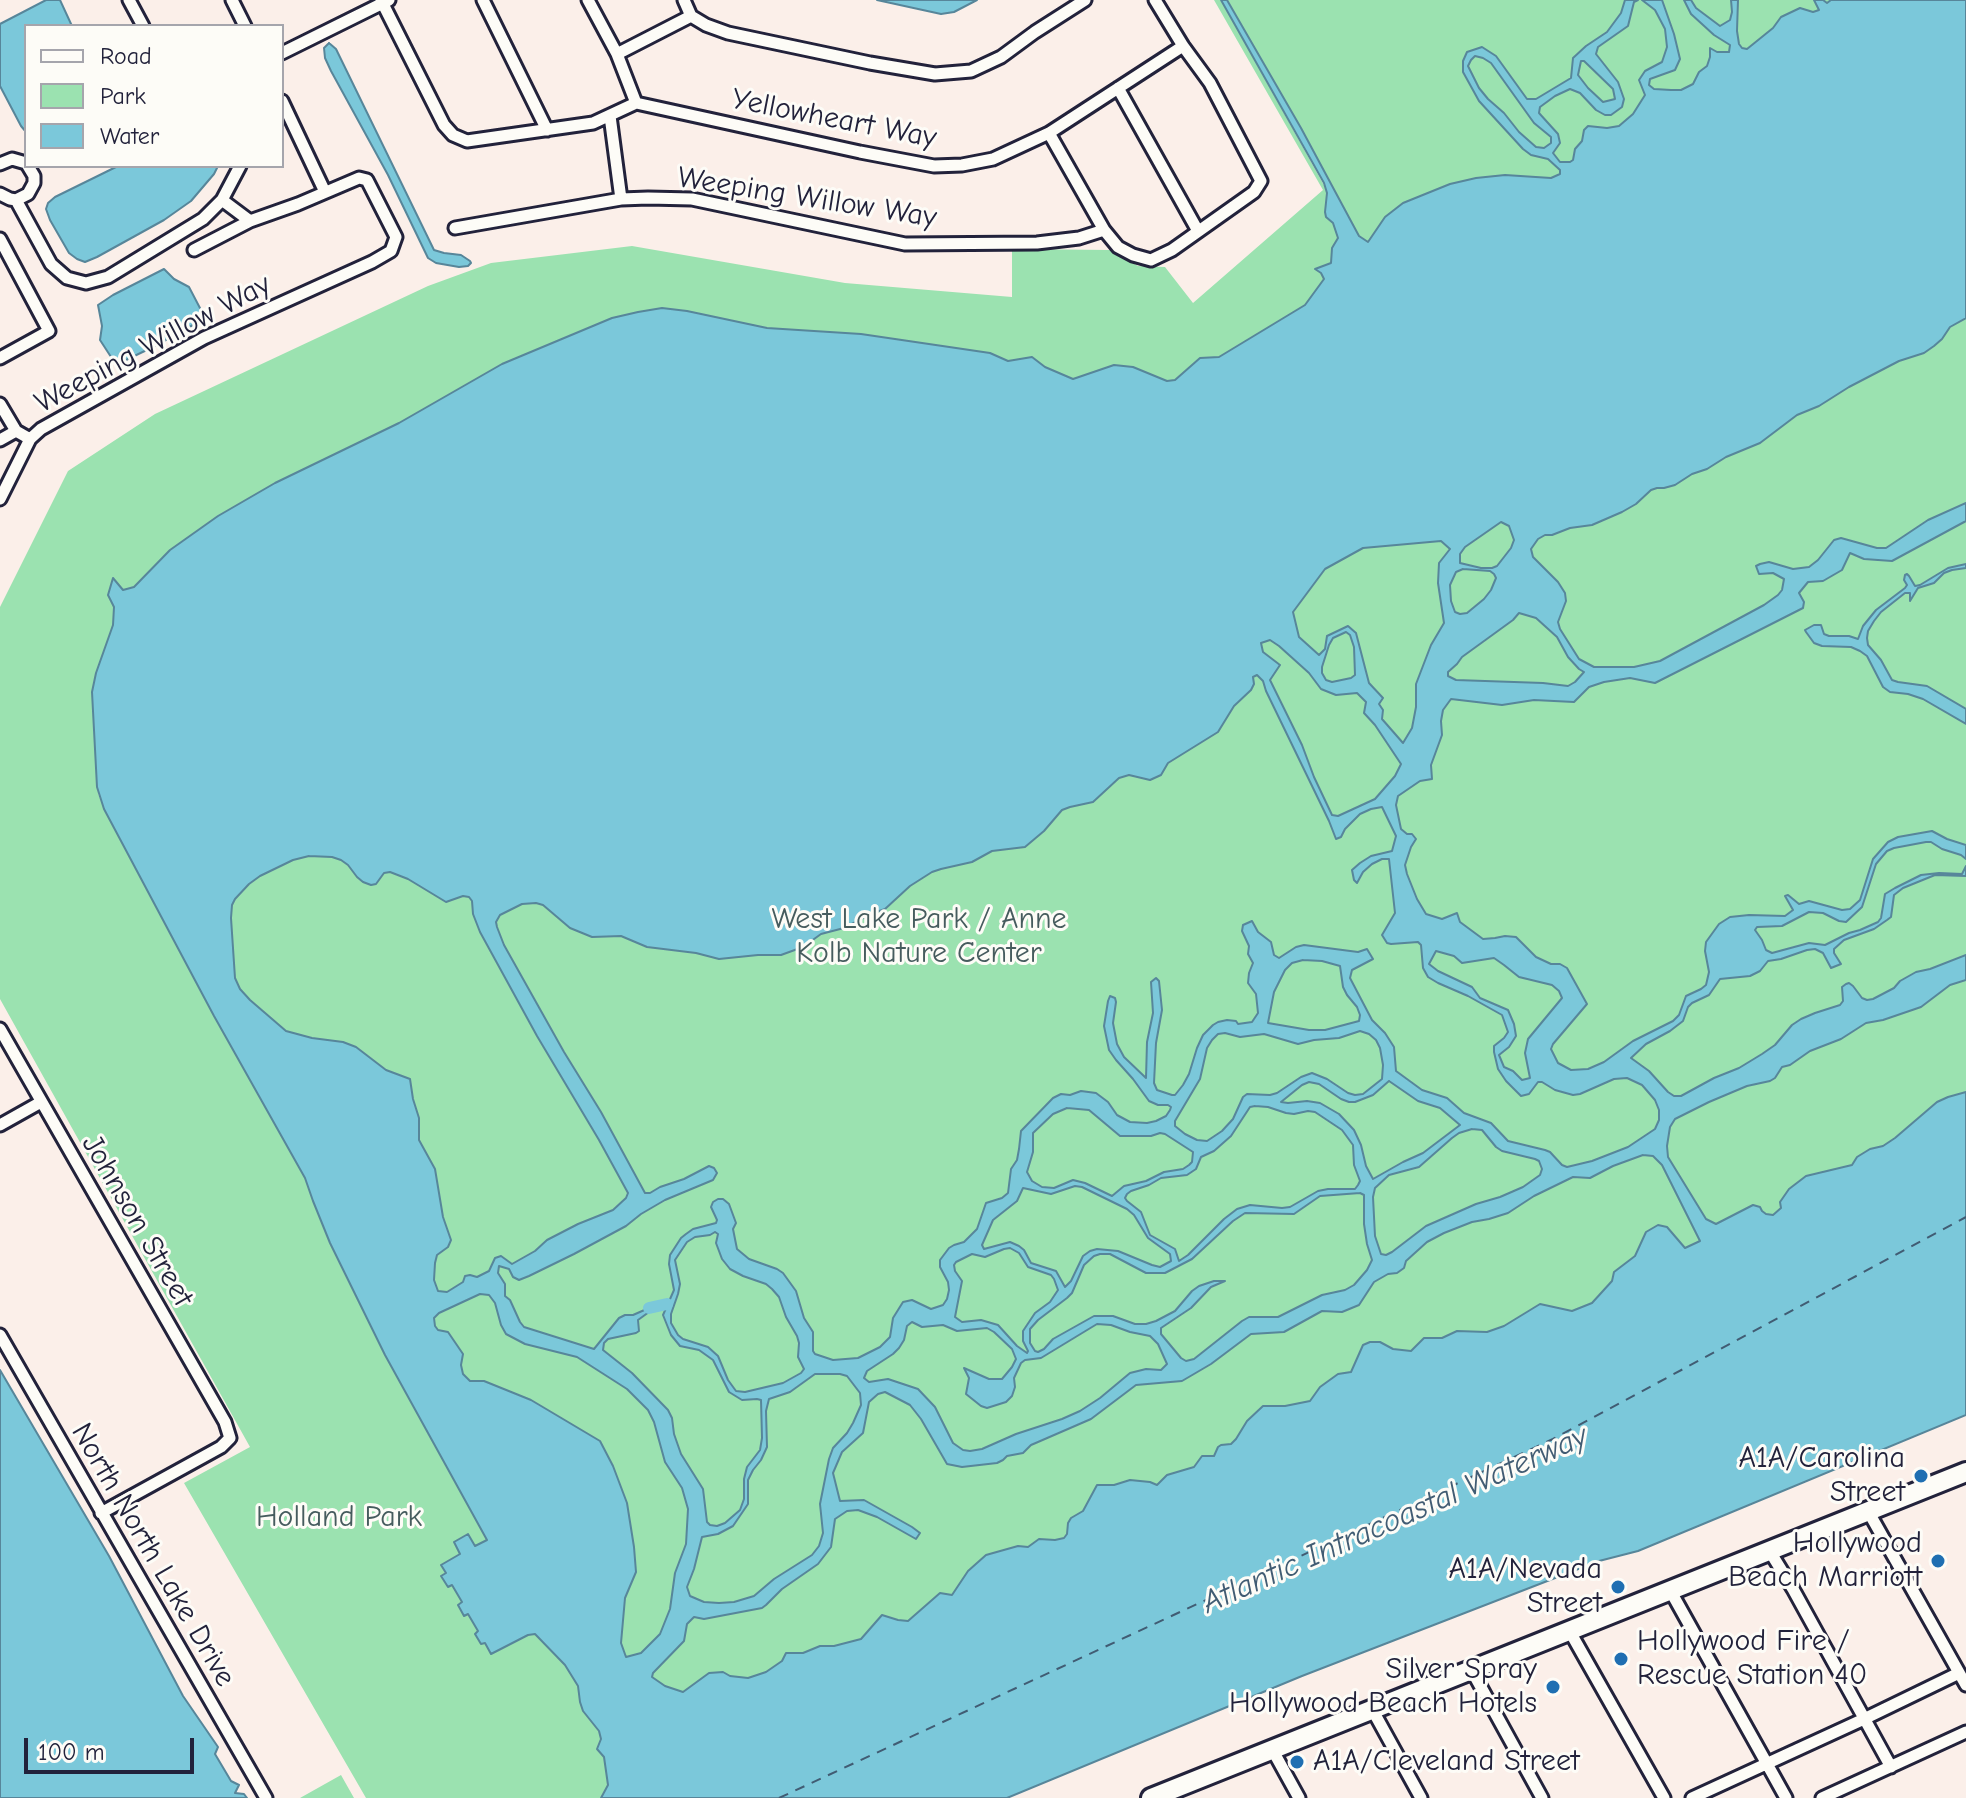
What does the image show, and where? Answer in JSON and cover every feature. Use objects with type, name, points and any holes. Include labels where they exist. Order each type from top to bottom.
[{"type":"main road","points":[[1151,1798],[1175,1794],[1272,1749],[1966,1472]]},
{"type":"street","points":[[129,0],[142,24]]},
{"type":"street","points":[[232,0],[244,24]]},
{"type":"street","points":[[483,0],[547,130]]},
{"type":"street","points":[[284,52],[384,1],[444,125],[453,135],[467,141],[593,123],[636,103],[617,54],[588,0]]},
{"type":"street","points":[[684,0],[691,16],[728,33],[935,74],[971,71],[1001,57],[1085,0]]},
{"type":"street","points":[[1049,133],[1104,230],[1118,247],[1133,255],[1151,260],[1172,250],[1254,192],[1261,181],[1210,83],[1155,0]]},
{"type":"street","points":[[617,54],[691,16]]},
{"type":"street","name":"Yellowheart Way","points":[[636,103],[860,152],[934,166],[962,165],[993,159],[1049,133],[1183,46]]},
{"type":"street","points":[[1118,88],[1198,231]]},
{"type":"street","points":[[194,250],[250,221],[325,192],[284,105]]},
{"type":"street","points":[[610,116],[621,199]]},
{"type":"street","points":[[0,164],[12,159],[24,164]]},
{"type":"street","points":[[0,194],[16,200],[28,194],[34,183],[29,168]]},
{"type":"street","points":[[16,200],[51,264],[67,278],[86,283],[108,277],[203,219],[222,200],[239,168]]},
{"type":"street","name":"Weeping Willow Way","points":[[0,499],[30,439],[41,429],[204,338],[391,251],[396,237],[367,180],[359,178],[325,192]]},
{"type":"street","name":"Weeping Willow Way","points":[[455,228],[621,199],[648,198],[692,199],[905,244],[1037,243],[1079,238],[1104,230]]},
{"type":"street","points":[[222,200],[250,221]]},
{"type":"street","points":[[0,239],[49,331],[0,358]]},
{"type":"street","points":[[0,404],[16,431],[30,439]]},
{"type":"street","points":[[0,440],[16,431]]},
{"type":"street","name":"Johnson Street","points":[[0,1029],[225,1422],[230,1438],[221,1447],[101,1513]]},
{"type":"street","points":[[0,1125],[41,1102]]},
{"type":"street","name":"North North Lake Drive","points":[[0,1335],[266,1798]]},
{"type":"street","points":[[1868,1511],[1966,1685]]},
{"type":"street","points":[[1769,1550],[1891,1767]]},
{"type":"street","points":[[1670,1590],[1786,1798]]},
{"type":"street","points":[[1569,1630],[1664,1798]]},
{"type":"street","points":[[1471,1669],[1542,1798]]},
{"type":"street","points":[[1692,1798],[1959,1673]]},
{"type":"street","points":[[1372,1709],[1421,1798]]},
{"type":"street","points":[[1822,1798],[1966,1732]]},
{"type":"street","points":[[1272,1749],[1299,1798]]},
{"type":"green space","name":"West Lake Park / Anne Kolb Nature Center","points":[[1214,0],[1221,0],[1325,187],[1330,184],[1226,0],[1966,0],[1966,1155],[634,1760],[106,799],[98,667],[92,692],[99,796],[214,1016],[305,1178],[330,1243],[385,1355],[487,1540],[475,1547],[454,1542],[460,1554],[442,1576],[452,1584],[462,1602],[458,1605],[464,1615],[468,1613],[491,1654],[535,1634],[565,1665],[578,1686],[583,1711],[599,1730],[601,1739],[597,1749],[607,1767],[608,1786],[601,1798],[366,1798],[184,1483],[250,1447],[0,999],[0,607],[68,471],[155,414],[428,286],[491,263],[632,246],[845,283],[1012,297],[1012,249],[1110,250],[1138,266],[1165,267],[1193,303],[1323,190]]},
{"type":"green space","points":[[341,1775],[354,1798],[300,1798]]},
{"type":"water","points":[[46,0],[60,0],[71,24],[24,24],[24,130],[0,86],[0,24]]},
{"type":"water","points":[[877,0],[977,0],[954,12],[941,14]]},
{"type":"water","name":"Atlantic Intracoastal Waterway","points":[[1221,0],[1227,0],[1359,236],[1368,242],[1385,217],[1403,203],[1450,184],[1505,175],[1551,178],[1560,174],[1560,170],[1548,159],[1531,155],[1523,149],[1479,101],[1463,72],[1467,52],[1482,47],[1496,56],[1527,99],[1536,99],[1571,78],[1573,58],[1607,32],[1621,13],[1625,0],[1638,0],[1634,2],[1628,26],[1598,47],[1596,54],[1618,82],[1624,99],[1622,107],[1611,115],[1605,115],[1580,93],[1570,89],[1540,107],[1539,113],[1558,134],[1560,143],[1553,153],[1560,162],[1570,162],[1588,126],[1619,126],[1633,114],[1645,95],[1639,80],[1645,71],[1662,62],[1667,47],[1665,29],[1655,10],[1642,0],[1662,0],[1680,59],[1675,70],[1650,79],[1649,85],[1654,89],[1681,90],[1693,84],[1699,72],[1707,66],[1710,48],[1717,52],[1729,52],[1730,45],[1691,14],[1684,0],[1691,0],[1696,8],[1720,26],[1730,20],[1731,0],[1738,0],[1739,44],[1747,49],[1773,28],[1781,17],[1800,8],[1813,12],[1819,10],[1814,0],[1827,3],[1831,0],[1966,0],[1966,318],[1950,327],[1942,339],[1924,353],[1899,361],[1797,415],[1760,443],[1726,457],[1675,485],[1651,490],[1636,504],[1592,525],[1545,535],[1531,549],[1533,557],[1565,593],[1566,601],[1558,622],[1579,659],[1594,667],[1634,667],[1660,661],[1778,595],[1784,579],[1773,573],[1759,574],[1756,566],[1760,564],[1769,562],[1793,569],[1809,567],[1834,540],[1841,538],[1886,548],[1928,520],[1966,503],[1966,521],[1892,561],[1864,559],[1850,553],[1842,570],[1823,581],[1808,582],[1799,593],[1804,602],[1803,608],[1655,683],[1630,678],[1604,682],[1589,687],[1574,702],[1534,700],[1502,705],[1451,699],[1443,710],[1442,735],[1431,765],[1432,779],[1420,781],[1398,796],[1396,805],[1401,829],[1416,839],[1405,865],[1426,914],[1442,919],[1457,913],[1460,922],[1483,939],[1516,937],[1536,957],[1567,968],[1587,1004],[1551,1049],[1558,1063],[1571,1070],[1588,1069],[1604,1062],[1633,1041],[1673,1021],[1679,1015],[1686,996],[1706,985],[1709,972],[1706,942],[1719,924],[1730,917],[1785,916],[1793,910],[1785,896],[1788,895],[1799,904],[1809,901],[1842,910],[1850,909],[1860,900],[1873,859],[1888,842],[1898,837],[1932,831],[1966,845],[1966,859],[1931,842],[1887,851],[1876,864],[1862,907],[1846,922],[1823,913],[1809,912],[1782,926],[1757,927],[1755,930],[1766,950],[1772,953],[1809,943],[1825,945],[1878,922],[1885,894],[1895,888],[1921,875],[1962,874],[1966,866],[1966,876],[1935,875],[1894,895],[1891,917],[1874,929],[1844,940],[1834,949],[1841,964],[1831,968],[1823,953],[1815,949],[1768,961],[1760,971],[1750,976],[1720,979],[1709,995],[1688,1007],[1683,1021],[1646,1044],[1631,1058],[1649,1071],[1668,1092],[1681,1096],[1762,1054],[1801,1019],[1840,1005],[1843,1001],[1842,987],[1846,984],[1853,986],[1862,998],[1873,999],[1916,972],[1966,955],[1966,980],[1950,985],[1921,1007],[1866,1023],[1841,1039],[1810,1051],[1782,1067],[1770,1081],[1747,1086],[1675,1119],[1670,1127],[1667,1146],[1668,1157],[1706,1219],[1716,1224],[1753,1205],[1773,1215],[1781,1208],[1780,1202],[1789,1189],[1806,1176],[1852,1165],[1857,1157],[1895,1138],[1937,1102],[1966,1092],[1966,1415],[1638,1551],[1599,1561],[1302,1676],[1007,1798],[601,1798],[608,1785],[604,1757],[597,1749],[601,1739],[599,1731],[583,1711],[578,1686],[565,1665],[535,1634],[491,1654],[475,1634],[478,1631],[468,1614],[464,1616],[458,1605],[462,1602],[452,1585],[448,1587],[441,1576],[446,1573],[441,1565],[460,1554],[454,1542],[468,1534],[475,1546],[487,1540],[385,1355],[330,1243],[305,1178],[214,1016],[104,809],[97,787],[92,692],[113,625],[114,607],[108,595],[113,578],[123,590],[134,587],[170,550],[218,516],[275,483],[399,423],[502,364],[612,318],[638,312],[662,308],[767,328],[861,334],[990,353],[1008,361],[1032,357],[1045,367],[1073,379],[1114,365],[1133,367],[1167,381],[1175,380],[1200,358],[1219,357],[1305,305],[1324,279],[1315,269],[1331,263],[1332,248],[1338,238],[1333,223],[1326,217],[1327,193]],"holes":[[[1475,56],[1491,63],[1534,123],[1551,137],[1551,143],[1544,148],[1536,147],[1488,99],[1468,66]],[[1581,61],[1613,89],[1615,99],[1603,102],[1588,88],[1578,75]],[[1501,522],[1509,526],[1514,540],[1497,566],[1481,568],[1460,563],[1460,554],[1465,547]],[[1441,541],[1450,549],[1439,563],[1438,583],[1444,623],[1431,645],[1416,684],[1412,728],[1403,743],[1382,719],[1383,710],[1379,704],[1383,698],[1369,683],[1356,633],[1348,626],[1327,636],[1325,649],[1319,655],[1299,637],[1293,612],[1325,569],[1363,548]],[[1463,569],[1494,574],[1496,578],[1484,599],[1467,613],[1455,612],[1450,585],[1456,572]],[[1519,613],[1536,618],[1557,637],[1568,657],[1584,672],[1568,686],[1456,680],[1448,676],[1448,672]],[[1346,632],[1354,647],[1355,675],[1332,682],[1326,680],[1322,673],[1333,638]],[[1270,640],[1309,673],[1321,689],[1336,695],[1357,693],[1366,702],[1364,713],[1401,764],[1375,799],[1338,816],[1332,815],[1270,680],[1280,665],[1263,652],[1261,643]],[[1257,675],[1263,681],[1336,839],[1360,814],[1382,807],[1396,836],[1392,851],[1371,856],[1360,863],[1352,870],[1354,880],[1357,883],[1372,864],[1389,859],[1395,913],[1382,935],[1391,944],[1418,942],[1428,977],[1502,1015],[1508,1032],[1494,1046],[1494,1052],[1498,1069],[1506,1081],[1521,1096],[1529,1094],[1538,1082],[1573,1095],[1614,1079],[1627,1078],[1642,1085],[1655,1100],[1659,1110],[1655,1129],[1628,1147],[1567,1167],[1550,1152],[1508,1141],[1491,1123],[1464,1113],[1447,1098],[1422,1090],[1396,1071],[1394,1047],[1372,1020],[1350,978],[1352,970],[1373,959],[1367,949],[1358,952],[1304,945],[1279,958],[1274,955],[1271,942],[1258,932],[1252,921],[1243,925],[1242,931],[1253,963],[1248,983],[1256,994],[1258,1013],[1252,1022],[1238,1024],[1227,1020],[1213,1025],[1203,1035],[1183,1085],[1172,1095],[1157,1090],[1154,1083],[1162,1010],[1159,981],[1156,978],[1151,982],[1153,1013],[1147,1042],[1146,1078],[1124,1057],[1117,1044],[1113,1023],[1116,1002],[1110,996],[1104,1026],[1109,1050],[1149,1101],[1168,1105],[1170,1110],[1156,1121],[1130,1122],[1117,1115],[1108,1102],[1096,1093],[1081,1091],[1053,1098],[1021,1131],[1008,1193],[986,1203],[977,1229],[964,1242],[949,1248],[940,1260],[949,1290],[943,1305],[931,1309],[912,1300],[903,1302],[893,1318],[890,1337],[880,1347],[858,1358],[833,1360],[815,1354],[813,1332],[804,1318],[796,1291],[783,1273],[749,1259],[737,1249],[733,1229],[736,1223],[729,1204],[723,1199],[713,1202],[711,1207],[716,1223],[693,1229],[681,1238],[670,1255],[674,1290],[663,1315],[671,1335],[680,1346],[699,1350],[713,1360],[729,1392],[742,1400],[761,1400],[762,1438],[760,1450],[747,1467],[740,1510],[725,1523],[710,1525],[703,1489],[681,1454],[668,1410],[632,1373],[603,1350],[608,1339],[639,1331],[638,1320],[649,1312],[649,1308],[619,1318],[594,1349],[524,1327],[505,1296],[505,1284],[498,1273],[499,1266],[509,1269],[513,1277],[519,1280],[529,1276],[626,1226],[665,1200],[713,1180],[717,1173],[709,1166],[645,1193],[504,945],[496,922],[500,915],[522,904],[536,903],[543,905],[570,928],[592,937],[621,936],[647,947],[719,959],[781,955],[803,947],[821,934],[844,928],[885,909],[910,886],[932,872],[972,862],[992,851],[1025,847],[1062,810],[1093,802],[1119,778],[1129,775],[1150,780],[1161,775],[1168,763],[1218,732],[1234,706],[1251,690],[1253,677]],[[309,856],[332,857],[348,865],[357,877],[371,885],[376,884],[384,873],[390,872],[446,902],[469,897],[480,932],[599,1140],[628,1193],[626,1198],[613,1210],[547,1240],[512,1264],[501,1256],[495,1258],[489,1271],[477,1277],[465,1276],[463,1282],[447,1292],[438,1291],[434,1280],[437,1255],[448,1247],[451,1240],[443,1217],[435,1169],[419,1140],[419,1118],[410,1079],[386,1070],[356,1047],[286,1031],[240,989],[235,978],[232,905],[249,884],[293,860]],[[1436,951],[1454,956],[1462,963],[1494,958],[1519,977],[1552,985],[1559,991],[1562,998],[1528,1039],[1525,1053],[1530,1078],[1522,1080],[1504,1067],[1499,1055],[1516,1036],[1508,1010],[1480,998],[1472,987],[1429,964]],[[1303,960],[1340,966],[1343,987],[1360,1015],[1359,1021],[1325,1030],[1268,1023],[1274,992],[1285,970],[1292,963]],[[1360,1031],[1369,1034],[1380,1048],[1382,1079],[1363,1094],[1355,1095],[1312,1073],[1277,1093],[1247,1094],[1233,1119],[1207,1141],[1197,1140],[1175,1126],[1200,1079],[1207,1048],[1212,1040],[1218,1034],[1225,1033],[1240,1037],[1264,1034],[1298,1044],[1339,1038]],[[1389,1081],[1418,1101],[1440,1108],[1460,1125],[1423,1153],[1373,1179],[1354,1130],[1339,1114],[1320,1103],[1281,1102],[1309,1082],[1319,1084],[1341,1099],[1355,1102],[1373,1095]],[[1250,1107],[1268,1107],[1294,1114],[1315,1112],[1342,1130],[1353,1145],[1354,1165],[1360,1181],[1355,1189],[1318,1191],[1290,1207],[1250,1205],[1237,1209],[1179,1261],[1175,1249],[1150,1235],[1141,1212],[1125,1198],[1131,1191],[1161,1178],[1187,1175],[1196,1169],[1201,1157],[1214,1151],[1231,1136]],[[1067,1108],[1089,1110],[1120,1136],[1165,1134],[1193,1152],[1192,1162],[1183,1169],[1124,1186],[1112,1196],[1073,1180],[1054,1188],[1042,1187],[1032,1181],[1027,1172],[1033,1152],[1033,1133],[1053,1114]],[[1472,1129],[1482,1130],[1502,1151],[1539,1161],[1542,1169],[1540,1175],[1523,1187],[1426,1226],[1386,1255],[1381,1254],[1375,1236],[1373,1197],[1375,1188],[1389,1175],[1419,1167],[1452,1138]],[[1643,1155],[1653,1156],[1662,1165],[1700,1241],[1685,1248],[1667,1227],[1658,1225],[1646,1232],[1635,1256],[1614,1272],[1612,1281],[1592,1303],[1572,1311],[1540,1304],[1504,1326],[1487,1332],[1457,1331],[1442,1338],[1424,1338],[1411,1351],[1393,1349],[1380,1342],[1363,1345],[1351,1372],[1338,1374],[1320,1387],[1310,1401],[1263,1406],[1247,1421],[1231,1444],[1221,1445],[1214,1456],[1202,1456],[1194,1467],[1167,1475],[1157,1485],[1130,1480],[1114,1485],[1097,1485],[1083,1511],[1071,1518],[1064,1538],[1039,1539],[1028,1547],[1018,1546],[986,1555],[968,1571],[952,1595],[940,1593],[908,1621],[882,1615],[861,1639],[820,1646],[803,1653],[786,1653],[782,1661],[766,1672],[748,1678],[723,1672],[709,1673],[683,1692],[665,1686],[652,1677],[684,1641],[687,1624],[694,1617],[704,1619],[762,1608],[782,1589],[818,1564],[831,1547],[835,1519],[847,1511],[858,1510],[877,1517],[916,1539],[920,1533],[864,1500],[840,1501],[833,1473],[842,1452],[863,1433],[869,1402],[878,1394],[885,1392],[910,1405],[947,1464],[962,1467],[997,1463],[1091,1419],[1136,1385],[1182,1381],[1251,1334],[1284,1332],[1322,1311],[1342,1312],[1359,1305],[1374,1282],[1404,1268],[1406,1261],[1427,1242],[1472,1222],[1508,1213],[1573,1177],[1590,1178]],[[1075,1186],[1082,1187],[1127,1209],[1148,1238],[1170,1254],[1171,1261],[1160,1267],[1118,1251],[1097,1249],[1083,1256],[1065,1287],[1056,1271],[1031,1263],[1019,1246],[1010,1242],[984,1249],[982,1245],[993,1220],[1017,1201],[1023,1188],[1051,1194]],[[1360,1193],[1364,1195],[1364,1224],[1372,1260],[1354,1285],[1322,1295],[1278,1317],[1249,1317],[1194,1359],[1186,1361],[1181,1358],[1161,1334],[1161,1328],[1191,1308],[1211,1287],[1225,1281],[1199,1286],[1175,1311],[1156,1321],[1135,1324],[1113,1316],[1094,1316],[1053,1339],[1044,1349],[1035,1351],[1030,1343],[1030,1329],[1072,1293],[1084,1265],[1094,1256],[1110,1254],[1146,1273],[1165,1273],[1192,1259],[1245,1213],[1294,1214],[1320,1196]],[[718,1234],[716,1243],[730,1269],[766,1284],[779,1297],[797,1336],[798,1357],[804,1369],[801,1373],[783,1383],[745,1392],[736,1391],[718,1356],[708,1347],[683,1339],[671,1323],[680,1284],[675,1260],[687,1242],[695,1237]],[[1010,1248],[1019,1253],[1028,1267],[1051,1275],[1058,1290],[1050,1302],[1035,1313],[1023,1331],[1027,1353],[998,1325],[981,1320],[962,1322],[955,1317],[962,1281],[955,1271],[956,1262],[972,1254],[985,1257]],[[480,1294],[489,1295],[506,1334],[525,1344],[577,1357],[627,1389],[648,1410],[665,1462],[682,1488],[688,1509],[686,1544],[675,1573],[670,1609],[660,1634],[641,1653],[626,1657],[621,1643],[625,1598],[636,1572],[634,1547],[627,1503],[600,1441],[531,1400],[484,1381],[470,1381],[463,1374],[463,1354],[448,1332],[438,1330],[434,1318],[439,1313]],[[912,1322],[922,1327],[943,1325],[957,1331],[987,1328],[994,1332],[1012,1349],[1016,1359],[1012,1367],[1002,1379],[989,1379],[964,1368],[969,1378],[966,1394],[987,1408],[1006,1402],[1012,1396],[1014,1378],[1021,1363],[1041,1358],[1097,1324],[1150,1336],[1158,1344],[1167,1364],[1161,1370],[1146,1369],[1130,1373],[1100,1398],[1062,1419],[970,1451],[953,1443],[935,1407],[918,1389],[888,1379],[869,1382],[864,1378],[867,1371],[899,1348],[907,1326]],[[815,1374],[847,1376],[860,1393],[861,1405],[853,1423],[833,1448],[829,1459],[820,1504],[823,1533],[819,1546],[812,1555],[754,1596],[734,1602],[704,1602],[690,1596],[687,1587],[702,1537],[718,1534],[733,1526],[748,1504],[748,1480],[767,1447],[766,1411],[769,1399],[790,1392]]]},
{"type":"water","points":[[329,43],[336,49],[434,250],[461,255],[470,261],[468,266],[436,263],[428,258],[388,175],[325,58],[324,48]]},
{"type":"water","points":[[114,168],[217,168],[191,201],[164,220],[85,262],[69,253],[50,220],[46,209],[55,197]]},
{"type":"water","points":[[164,269],[189,287],[201,315],[193,325],[155,346],[124,361],[113,360],[100,340],[102,326],[98,305]]},
{"type":"water","points":[[1966,564],[1966,568],[1944,573],[1934,583],[1918,588],[1910,601],[1910,593],[1905,593],[1881,612],[1868,631],[1867,638],[1868,645],[1892,680],[1927,686],[1966,709],[1966,724],[1923,699],[1890,692],[1883,687],[1867,656],[1851,647],[1814,643],[1805,630],[1821,625],[1824,634],[1829,636],[1858,639],[1863,626],[1876,610],[1905,588],[1905,575],[1915,586],[1948,568]]},
{"type":"water","points":[[0,1370],[109,1556],[183,1696],[218,1747],[215,1754],[231,1781],[239,1785],[235,1793],[244,1794],[247,1798],[0,1798]]},
{"type":"waterway","points":[[649,1308],[667,1304]]},
{"type":"ferry route","points":[[779,1798],[1553,1439],[1966,1217]]},
{"type":"place","name":"A1A/Carolina Street","points":[[1921,1476]]},
{"type":"place","name":"Hollywood Beach Marriott","points":[[1938,1561]]},
{"type":"place","name":"A1A/Nevada Street","points":[[1618,1587]]},
{"type":"place","name":"Hollywood Fire / Rescue Station 40","points":[[1621,1659]]},
{"type":"place","name":"Silver Spray Hollywood Beach Hotels","points":[[1553,1687]]},
{"type":"place","name":"A1A/Cleveland Street","points":[[1297,1762]]},
{"type":"park label","name":"Holland Park","points":[[339,1518]]}]
